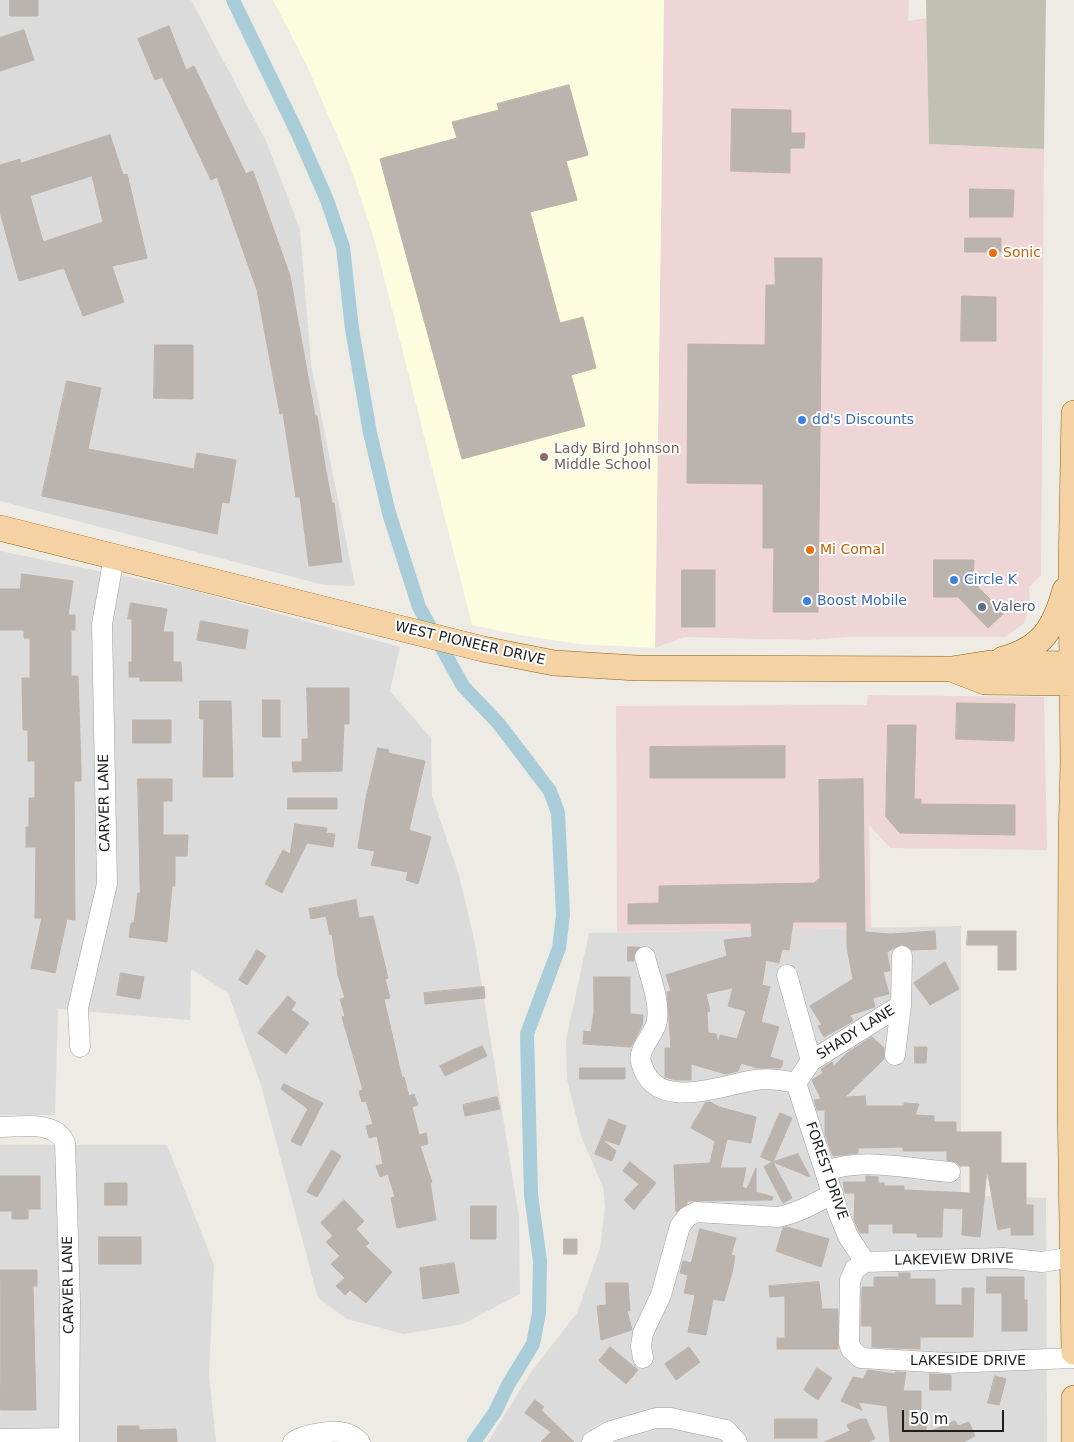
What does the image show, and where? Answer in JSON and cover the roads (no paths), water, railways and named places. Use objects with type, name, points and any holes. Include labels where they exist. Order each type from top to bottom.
[{"type":"main road","points":[[1074,412],[1071,571],[1073,674],[1074,1352]]},
{"type":"main road","name":"WEST PIONEER DRIVE","points":[[0,528],[483,650],[554,663],[637,668],[952,669],[990,663],[1073,674]]},
{"type":"main road","points":[[990,663],[1019,655],[1034,646],[1047,633],[1057,617],[1071,571]]},
{"type":"main road","name":"WEST PIONEER DRIVE","points":[[952,669],[985,682],[1073,674]]},
{"type":"main road","points":[[1074,1398],[1074,1442]]},
{"type":"street","name":"CARVER LANE","points":[[80,1047],[78,1008],[107,884],[102,634],[107,585],[114,556]]},
{"type":"street","points":[[895,1055],[901,1005],[902,956]]},
{"type":"street","points":[[646,957],[656,1002],[657,1022],[641,1053],[640,1061],[647,1077],[666,1090],[675,1092],[705,1092],[764,1080],[796,1083],[810,1061],[787,975]]},
{"type":"street","name":"SHADY LANE","points":[[810,1061],[901,1005]]},
{"type":"street","name":"FOREST DRIVE","points":[[796,1083],[848,1236],[866,1262]]},
{"type":"street","name":"CARVER LANE","points":[[0,1128],[35,1128],[57,1131],[62,1136],[66,1154],[70,1302],[69,1440]]},
{"type":"street","points":[[826,1171],[841,1166],[862,1165],[950,1172]]},
{"type":"street","points":[[643,1358],[641,1346],[643,1333],[661,1295],[680,1226],[687,1217],[696,1212],[784,1216],[816,1203],[833,1192]]},
{"type":"street","name":"LAKEVIEW DRIVE","points":[[866,1262],[1003,1258],[1042,1262],[1073,1258]]},
{"type":"street","name":"LAKESIDE DRIVE","points":[[866,1262],[854,1269],[850,1280],[849,1343],[851,1349],[861,1358],[948,1363],[1074,1358]]},
{"type":"street","points":[[592,1442],[611,1431],[656,1418],[671,1418],[726,1430],[737,1441]]},
{"type":"street","points":[[293,1442],[300,1437],[324,1432],[349,1434],[360,1442]]},
{"type":"street","points":[[0,1438],[69,1440]]},
{"type":"waterway","points":[[233,0],[298,134],[327,200],[343,247],[352,329],[370,433],[389,513],[419,607],[463,686],[499,724],[550,791],[558,813],[563,915],[559,948],[527,1034],[531,1195],[540,1261],[539,1313],[533,1344],[508,1385],[495,1412],[474,1442]]},
{"type":"place","name":"Sonic","points":[[993,253]]},
{"type":"place","name":"dd's Discounts","points":[[802,420]]},
{"type":"place","name":"Lady Bird Johnson Middle School","points":[[544,457]]},
{"type":"place","name":"Mi Comal","points":[[810,550]]},
{"type":"place","name":"Circle K","points":[[954,580]]},
{"type":"place","name":"Boost Mobile","points":[[807,601]]},
{"type":"place","name":"Valero","points":[[982,607]]}]
